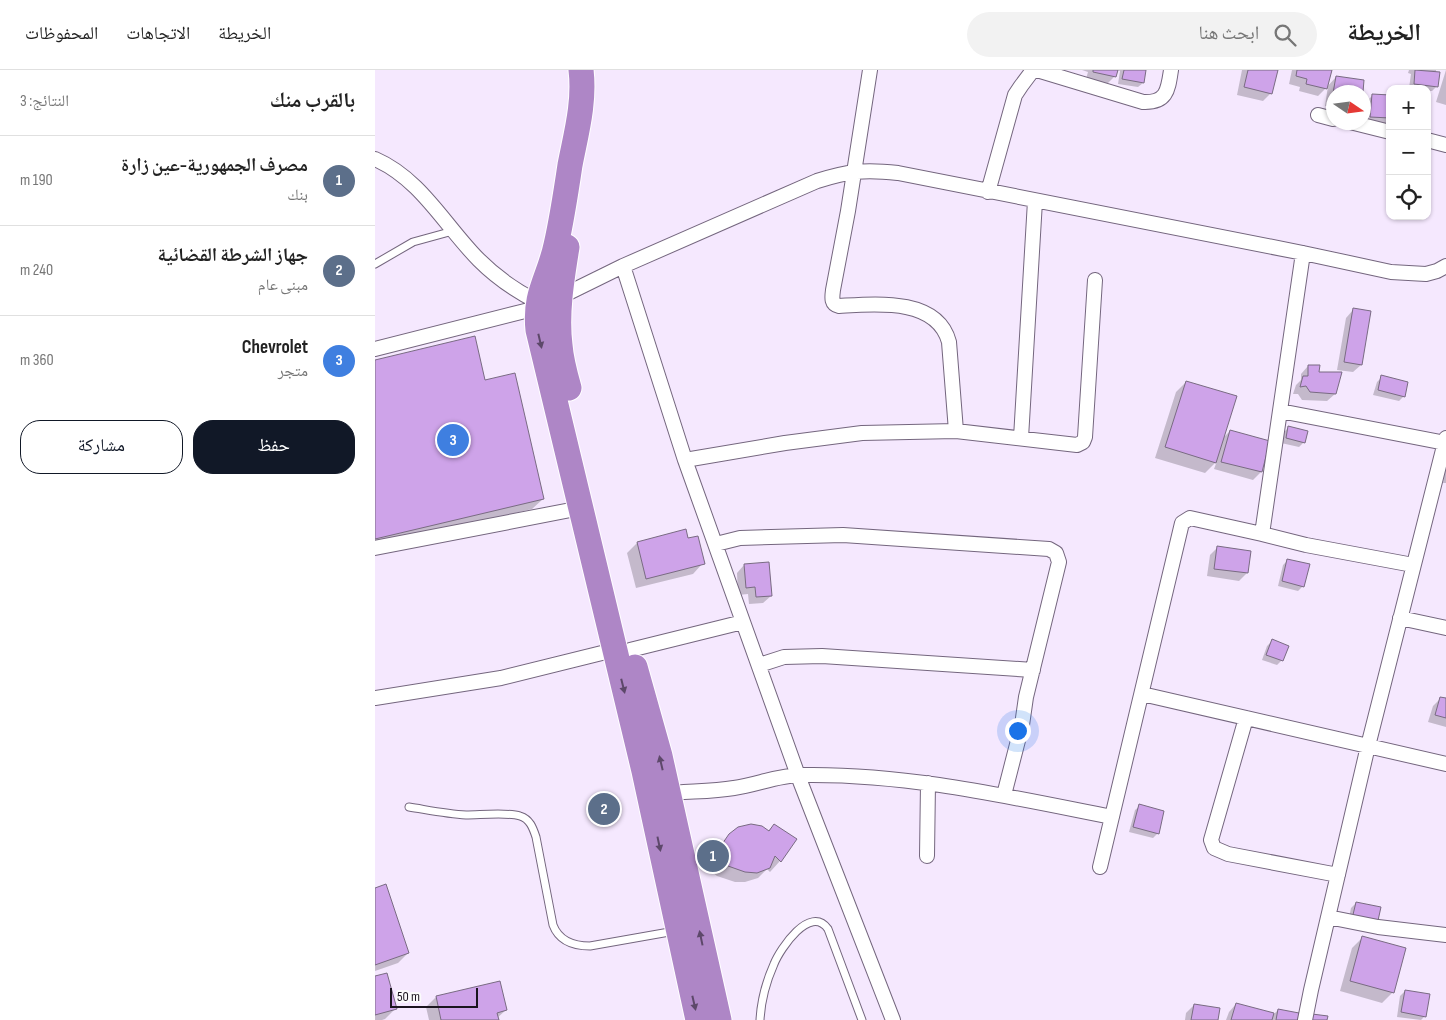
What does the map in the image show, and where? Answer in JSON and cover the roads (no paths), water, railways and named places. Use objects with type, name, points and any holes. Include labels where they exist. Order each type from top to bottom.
[{"type":"highway","points":[[581,70],[581,99],[556,246],[542,284],[545,302],[559,329],[563,361],[622,650]]},
{"type":"highway","points":[[590,70],[591,106],[571,221],[545,302],[540,341],[581,508],[622,650],[719,1020]]},
{"type":"highway","points":[[659,794],[678,931],[698,1020]]},
{"type":"street","points":[[870,70],[832,302],[839,306],[899,305],[931,317],[942,326],[946,331],[949,342],[956,431]]},
{"type":"street","points":[[988,192],[1015,95],[1035,70],[1143,102],[1153,102],[1162,98],[1168,91],[1171,70]]},
{"type":"street","points":[[1318,115],[1326,117]]},
{"type":"street","points":[[1371,127],[1386,131]]},
{"type":"street","points":[[1431,141],[1446,145]]},
{"type":"street","points":[[375,159],[393,169],[414,185],[479,260],[493,273],[522,294],[545,302]]},
{"type":"street","points":[[375,349],[545,302],[817,181],[854,171],[873,170],[898,173],[1404,274],[1426,274],[1446,266]]},
{"type":"street","points":[[1021,438],[1035,201]]},
{"type":"street","points":[[1262,534],[1303,253]]},
{"type":"street","points":[[623,266],[685,460],[715,544],[798,775],[893,1020]]},
{"type":"street","points":[[685,460],[785,443],[862,433],[956,431],[1077,446],[1083,442],[1085,437],[1095,280]]},
{"type":"street","points":[[1280,411],[1445,440],[1440,485],[1413,566],[1368,746],[1305,1020]]},
{"type":"street","points":[[375,548],[581,508]]},
{"type":"street","points":[[1100,867],[1182,522],[1190,518],[1306,545],[1413,566]]},
{"type":"street","points":[[715,544],[740,538],[843,535],[1053,550],[1059,562],[1004,795]]},
{"type":"street","points":[[1400,618],[1446,628]]},
{"type":"street","points":[[375,698],[501,678],[743,622]]},
{"type":"street","points":[[759,665],[784,658],[822,656],[1033,670]]},
{"type":"street","points":[[1142,694],[1446,764]]},
{"type":"street","points":[[1246,718],[1211,840],[1214,848],[1228,854],[1338,875]]},
{"type":"street","points":[[659,794],[734,788],[798,775],[843,775],[928,783],[1004,795],[1112,817]]},
{"type":"street","points":[[927,856],[928,783]]},
{"type":"street","points":[[1328,916],[1378,927],[1446,935]]},
{"type":"lane","points":[[375,264],[413,242],[454,231]]},
{"type":"lane","points":[[409,807],[456,814],[515,815],[527,820],[531,824],[536,837],[555,932],[567,942],[590,946],[678,931]]},
{"type":"lane","points":[[760,1020],[762,1000],[774,963],[784,946],[799,929],[808,922],[816,921],[823,923],[828,929],[862,1020]]},
{"type":"place","name":"Chevrolet","points":[[453,440]]},
{"type":"place","name":"جهاز الشرطة القضائية","points":[[604,809]]},
{"type":"place","name":"مصرف الجمهورية-عين زارة","points":[[713,856]]}]
